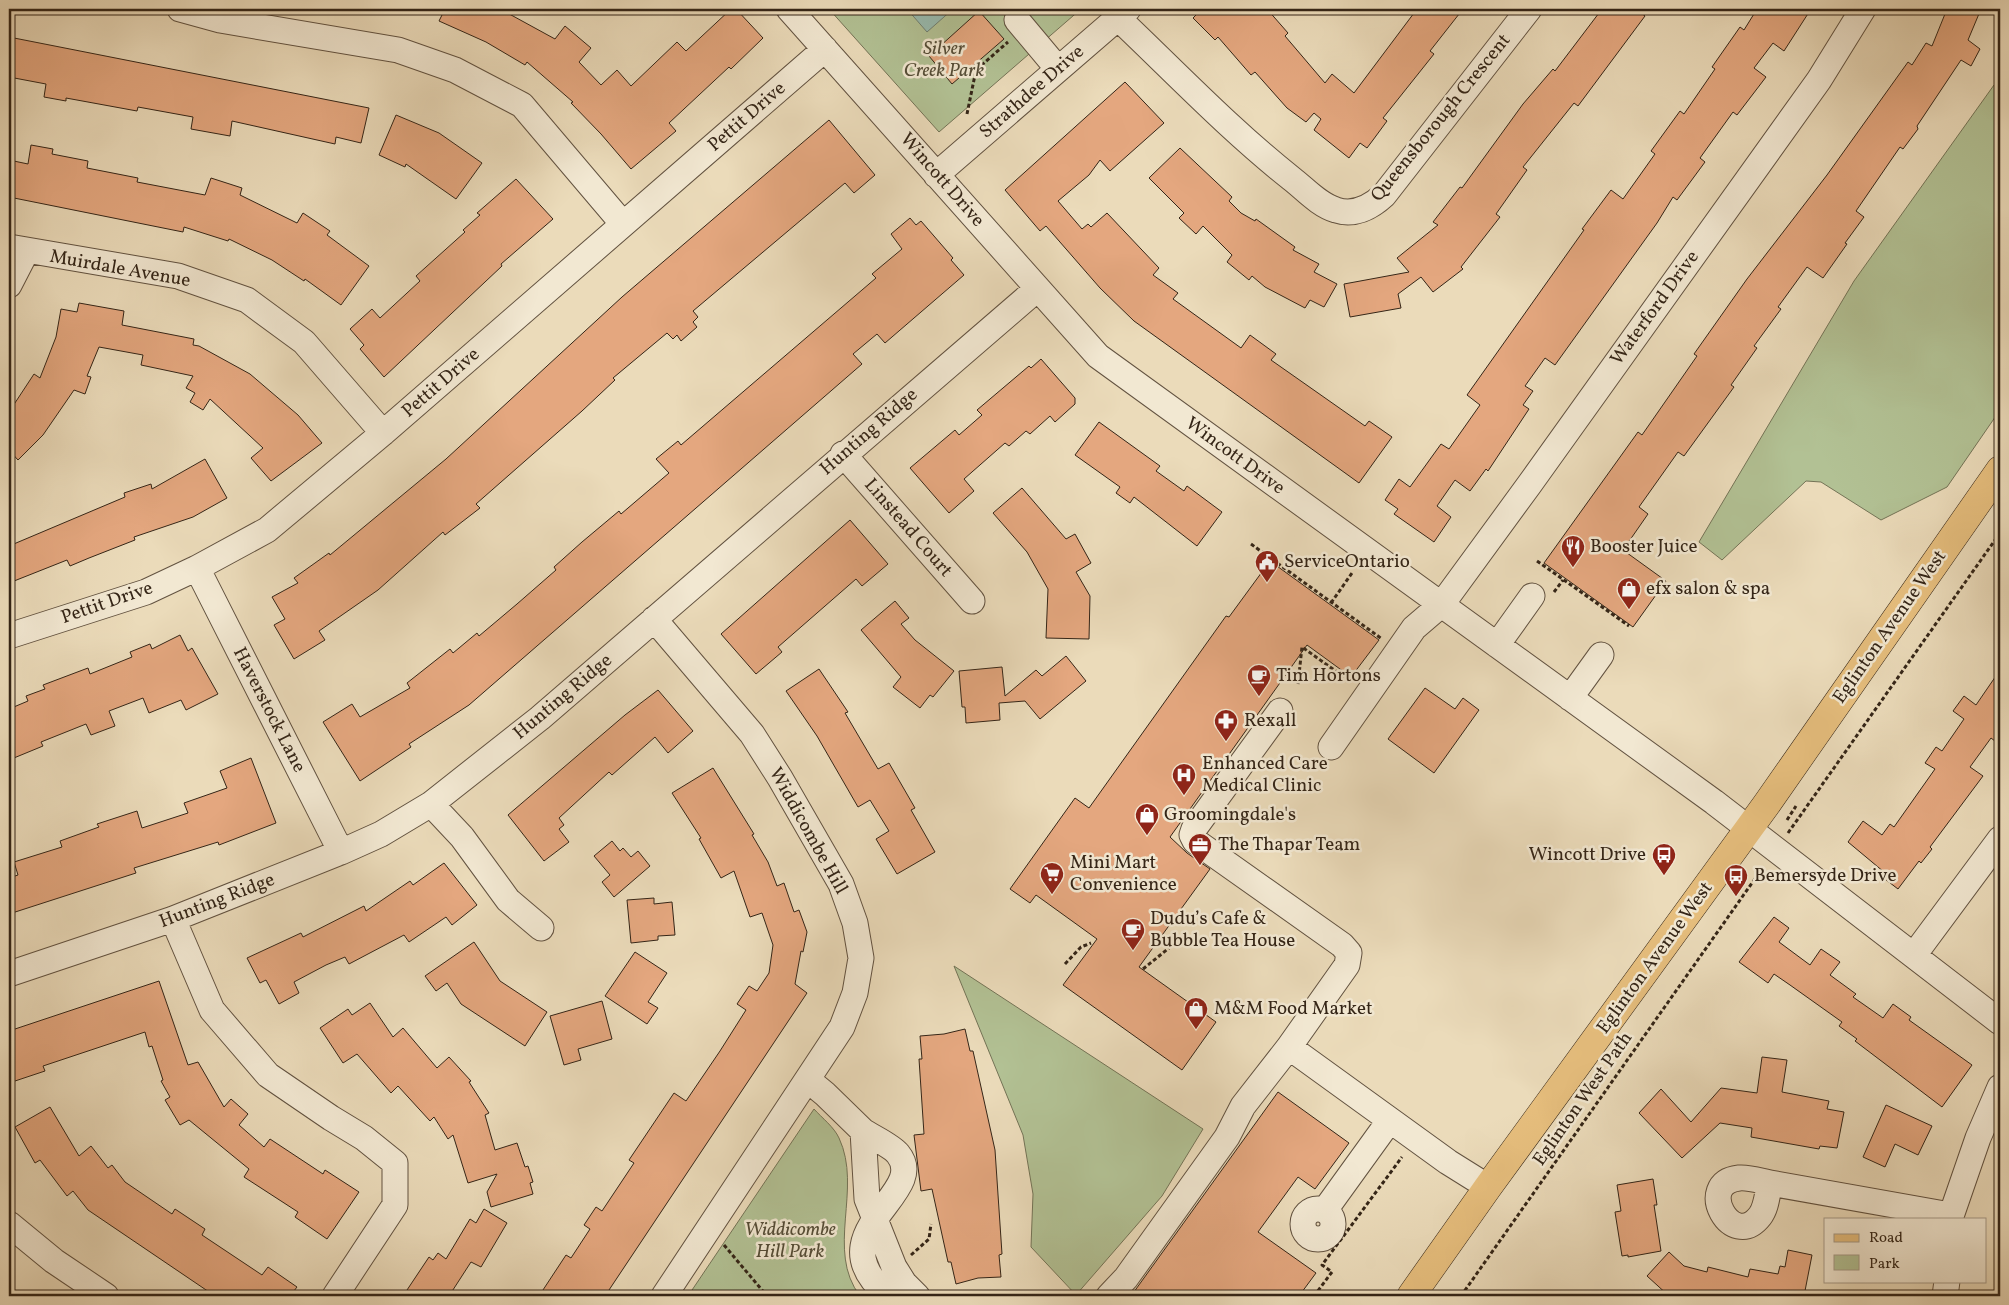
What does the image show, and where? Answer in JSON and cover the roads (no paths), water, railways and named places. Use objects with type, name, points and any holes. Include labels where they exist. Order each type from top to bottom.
[{"type":"main road","name":"Eglinton Avenue West","points":[[1412,1296],[1488,1187],[1748,830],[2000,470]]},
{"type":"street","points":[[180,9],[220,20],[398,50],[454,70],[522,105],[623,224]]},
{"type":"street","name":"Wincott Drive","points":[[789,9],[1098,356],[1497,644],[1748,830]]},
{"type":"street","name":"Queensborough Crescent","points":[[1123,13],[1256,150],[1320,201],[1336,210],[1353,212],[1372,206],[1384,195],[1528,9]]},
{"type":"street","name":"Waterford Drive","points":[[1331,747],[1414,628],[1442,604],[1819,80],[1862,9]]},
{"type":"street","name":"Strathdee Drive","points":[[936,175],[1123,13]]},
{"type":"street","points":[[1020,24],[1058,69]]},
{"type":"street","name":"Pettit Drive","points":[[9,636],[146,592],[197,568],[267,530],[383,433],[825,49]]},
{"type":"street","points":[[9,285],[17,249]]},
{"type":"street","name":"Muirdale Avenue","points":[[17,249],[178,276],[247,300],[304,342],[383,433]]},
{"type":"street","name":"Hunting Ridge","points":[[9,974],[173,919],[342,852],[381,834],[431,804],[540,718],[843,454],[1037,289]]},
{"type":"street","name":"Linstead Court","points":[[843,454],[972,601]]},
{"type":"street","name":"Haverstock Lane","points":[[197,568],[342,852]]},
{"type":"street","points":[[1497,644],[1532,596]]},
{"type":"street","name":"Widdicombe Hill","points":[[654,619],[752,734],[780,778],[841,884],[855,924],[860,958],[854,993],[842,1027],[664,1296]]},
{"type":"street","points":[[1570,698],[1601,655]]},
{"type":"street","points":[[1109,1296],[1126,1278],[1227,1137],[1243,1106],[1289,1047],[1347,966],[1349,953],[1342,945],[1195,840],[1192,835],[1194,829],[1280,711]]},
{"type":"street","points":[[431,804],[462,838],[508,900],[541,928]]},
{"type":"street","points":[[1748,830],[2000,1022]]},
{"type":"street","points":[[1914,955],[2000,839]]},
{"type":"street","points":[[173,919],[212,1010],[268,1075],[364,1138],[395,1163],[395,1205],[335,1296]]},
{"type":"street","points":[[1289,1047],[1452,1165],[1488,1187]]},
{"type":"street","points":[[808,1080],[863,1131],[898,1154],[904,1170],[899,1187],[863,1240],[861,1258],[879,1288],[888,1296]]},
{"type":"street","points":[[1770,1183],[1950,1217],[1978,1138],[2000,1087]]},
{"type":"street","points":[[1325,1210],[1390,1120]]},
{"type":"street","points":[[863,1131],[867,1199],[894,1266],[904,1284],[917,1296]]},
{"type":"street","points":[[9,1224],[54,1261],[106,1296]]},
{"type":"street","points":[[1945,1296],[1947,1282]]},
{"type":"water","points":[[907,9],[953,9],[927,32]]},
{"type":"place","name":"Booster Juice","points":[[1573,568]]},
{"type":"place","name":"ServiceOntario","points":[[1267,583]]},
{"type":"place","name":"efx salon & spa","points":[[1629,610]]},
{"type":"place","name":"Tim Hortons","points":[[1259,697]]},
{"type":"place","name":"Rexall","points":[[1226,742]]},
{"type":"place","name":"Enhanced Care Medical Clinic","points":[[1184,796]]},
{"type":"place","name":"Groomingdale's","points":[[1147,836]]},
{"type":"place","name":"The Thapar Team","points":[[1200,866]]},
{"type":"place","name":"Wincott Drive","points":[[1664,876]]},
{"type":"place","name":"Mini Mart Convenience","points":[[1052,895]]},
{"type":"place","name":"Bemersyde Drive","points":[[1736,897]]},
{"type":"place","name":"Dudu’s Cafe & Bubble Tea House","points":[[1133,951]]},
{"type":"place","name":"M&M Food Market","points":[[1196,1030]]},
{"type":"park label","name":"Silver Creek Park","points":[[944,60]]},
{"type":"park label","name":"Widdicombe Hill Park","points":[[790,1241]]}]
